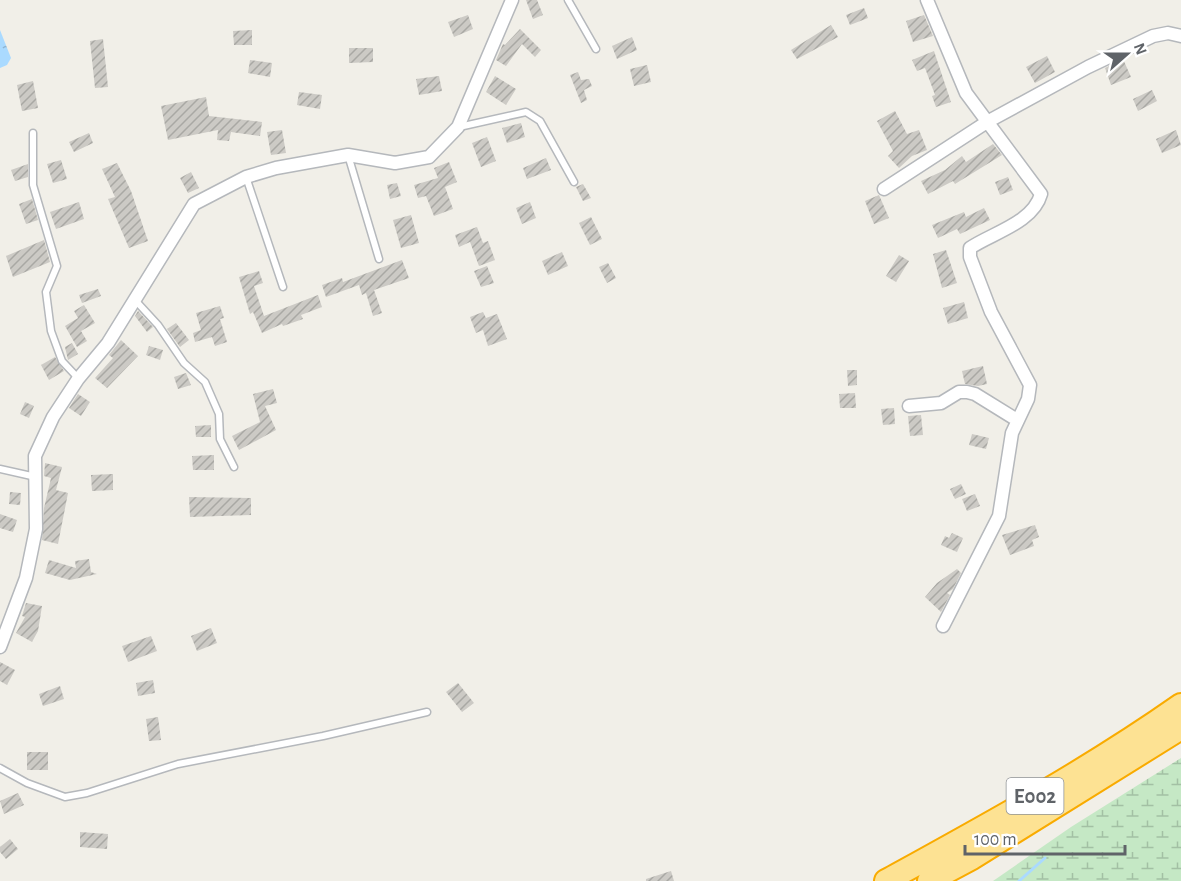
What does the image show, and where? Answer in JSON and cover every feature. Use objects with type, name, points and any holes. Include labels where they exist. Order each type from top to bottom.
[{"type":"highway","name":"E002","points":[[886,881],[1093,762],[1181,705]]},
{"type":"highway","name":"E002","points":[[929,881],[972,858],[1181,728]]},
{"type":"street","points":[[0,647],[26,578],[36,529],[35,456],[53,417],[78,379],[108,343],[194,204],[246,177],[276,168],[348,155],[395,163],[429,157],[458,127],[512,0]]},
{"type":"street","points":[[928,0],[966,93],[1041,194],[1038,204],[1026,215],[970,248],[970,257],[992,312],[1030,385],[1028,399],[1012,433],[999,516],[943,626]]},
{"type":"street","points":[[884,189],[987,122],[1088,67],[1153,36],[1168,33],[1181,36]]},
{"type":"street","points":[[909,406],[941,403],[959,392],[967,392],[975,394],[1017,420]]},
{"type":"lane","points":[[568,0],[596,49]]},
{"type":"lane","points":[[458,127],[526,112],[540,121],[574,182]]},
{"type":"lane","points":[[33,133],[33,185],[57,266],[46,292],[51,331],[62,361],[78,379]]},
{"type":"lane","points":[[348,155],[379,259]]},
{"type":"lane","points":[[246,177],[283,287]]},
{"type":"lane","points":[[135,300],[158,325],[183,363],[205,382],[219,414],[220,439],[234,467]]},
{"type":"lane","points":[[0,469],[36,477]]},
{"type":"lane","points":[[0,768],[27,783],[65,797],[87,793],[178,764],[323,736],[428,712]]},
{"type":"green space","points":[[1181,758],[1181,881],[993,881],[1071,827]]},
{"type":"water","points":[[0,30],[11,58],[7,65],[0,68]]},
{"type":"building","points":[[526,0],[537,0],[543,15],[533,19]]},
{"type":"building","points":[[864,8],[868,18],[850,25],[846,15]]},
{"type":"building","points":[[468,15],[473,29],[454,37],[448,22]]},
{"type":"building","points":[[924,15],[933,36],[913,42],[906,21]]},
{"type":"building","points":[[831,25],[838,37],[797,59],[791,50]]},
{"type":"building","points":[[520,29],[541,50],[535,57],[522,44],[506,66],[496,60],[503,44],[505,45]]},
{"type":"building","points":[[252,30],[252,45],[234,45],[233,31]]},
{"type":"building","points":[[632,37],[637,50],[617,59],[612,46]]},
{"type":"building","points":[[103,39],[108,87],[95,88],[90,41]]},
{"type":"building","points":[[349,48],[373,48],[373,62],[349,63]]},
{"type":"building","points":[[934,51],[951,102],[936,107],[932,96],[935,95],[925,68],[917,71],[912,60]]},
{"type":"building","points":[[1047,56],[1055,72],[1035,83],[1026,67]]},
{"type":"building","points":[[1123,59],[1131,77],[1111,85],[1105,68]]},
{"type":"building","points":[[250,60],[272,63],[270,77],[248,73]]},
{"type":"building","points":[[647,65],[651,82],[634,86],[630,69]]},
{"type":"building","points":[[578,72],[581,80],[589,79],[592,86],[584,90],[587,100],[581,103],[570,75]]},
{"type":"building","points":[[439,76],[442,91],[419,95],[416,79]]},
{"type":"building","points":[[495,76],[516,89],[506,105],[486,92]]},
{"type":"building","points":[[33,81],[38,108],[22,111],[17,85]]},
{"type":"building","points":[[1152,90],[1157,101],[1138,111],[1133,99]]},
{"type":"building","points":[[299,92],[322,95],[320,109],[297,105]]},
{"type":"building","points":[[206,97],[209,116],[262,122],[260,136],[231,132],[229,141],[217,140],[218,130],[168,140],[161,106]]},
{"type":"building","points":[[895,111],[907,134],[919,130],[927,150],[912,156],[899,168],[888,156],[893,151],[877,121]]},
{"type":"building","points":[[521,123],[525,137],[507,143],[502,128]]},
{"type":"building","points":[[282,130],[286,153],[271,155],[267,132]]},
{"type":"building","points":[[1176,130],[1181,145],[1162,153],[1156,139]]},
{"type":"building","points":[[89,133],[93,143],[74,152],[69,142]]},
{"type":"building","points":[[487,137],[496,161],[481,167],[472,143]]},
{"type":"building","points":[[993,144],[1002,155],[955,184],[953,181],[928,194],[921,181],[945,170],[962,156],[966,162]]},
{"type":"building","points":[[546,158],[551,170],[527,179],[523,168]]},
{"type":"building","points":[[61,160],[67,179],[53,183],[47,164]]},
{"type":"building","points":[[449,162],[457,182],[445,187],[453,209],[434,216],[426,196],[418,198],[414,185],[438,178],[434,168]]},
{"type":"building","points":[[117,163],[131,191],[148,241],[129,248],[108,199],[115,197],[102,169]]},
{"type":"building","points":[[28,164],[28,177],[15,181],[11,170]]},
{"type":"building","points":[[191,172],[199,188],[188,193],[180,178]]},
{"type":"building","points":[[1008,177],[1013,190],[1000,195],[995,182]]},
{"type":"building","points":[[397,183],[401,196],[390,199],[387,185]]},
{"type":"building","points":[[583,184],[591,198],[583,201],[576,187]]},
{"type":"building","points":[[879,195],[889,218],[874,224],[865,201]]},
{"type":"building","points":[[32,199],[38,220],[26,224],[19,204]]},
{"type":"building","points":[[79,202],[84,219],[56,229],[50,212]]},
{"type":"building","points":[[530,202],[536,218],[522,224],[516,208]]},
{"type":"building","points":[[984,208],[990,220],[960,234],[957,229],[938,238],[932,225],[964,212],[966,217]]},
{"type":"building","points":[[411,215],[419,243],[401,248],[393,220]]},
{"type":"building","points":[[591,217],[602,239],[590,245],[579,223]]},
{"type":"building","points":[[477,227],[483,243],[488,241],[495,260],[479,266],[470,242],[459,247],[455,235]]},
{"type":"building","points":[[44,240],[50,262],[13,277],[6,256]]},
{"type":"building","points":[[946,250],[957,283],[942,288],[933,254]]},
{"type":"building","points":[[562,252],[568,266],[548,275],[542,261]]},
{"type":"building","points":[[899,255],[909,261],[896,282],[886,276]]},
{"type":"building","points":[[402,260],[409,278],[374,290],[382,313],[373,316],[366,293],[362,295],[359,285],[326,297],[322,285],[342,278],[343,282]]},
{"type":"building","points":[[608,263],[616,278],[607,283],[599,267]]},
{"type":"building","points":[[487,266],[494,283],[481,287],[474,271]]},
{"type":"building","points":[[259,271],[263,283],[254,286],[264,316],[318,295],[322,307],[301,315],[303,319],[283,326],[282,324],[262,333],[253,312],[250,314],[239,277]]},
{"type":"building","points":[[98,289],[101,296],[82,303],[79,295]]},
{"type":"building","points":[[964,302],[968,318],[948,324],[943,308]]},
{"type":"building","points":[[84,305],[95,323],[81,331],[87,341],[77,347],[65,326],[78,318],[74,311]]},
{"type":"building","points":[[220,306],[224,318],[220,319],[227,342],[215,346],[212,337],[195,342],[193,333],[201,330],[196,313]]},
{"type":"building","points":[[138,311],[153,327],[147,332],[135,316]]},
{"type":"building","points":[[483,312],[486,318],[497,314],[507,339],[488,346],[483,330],[476,333],[470,317]]},
{"type":"building","points":[[176,323],[189,340],[180,347],[167,329]]},
{"type":"building","points":[[121,340],[138,356],[107,388],[95,378],[113,358],[109,355]]},
{"type":"building","points":[[72,343],[78,354],[68,360],[65,347]]},
{"type":"building","points":[[149,346],[163,350],[160,360],[146,355]]},
{"type":"building","points":[[55,357],[64,371],[49,380],[41,365]]},
{"type":"building","points":[[983,366],[987,384],[978,386],[965,384],[962,371]]},
{"type":"building","points":[[847,370],[857,370],[857,385],[848,386]]},
{"type":"building","points":[[186,373],[191,385],[178,389],[174,377]]},
{"type":"building","points":[[273,389],[277,403],[265,406],[276,430],[239,450],[232,436],[260,422],[253,394]]},
{"type":"building","points":[[855,393],[856,408],[840,408],[839,394]]},
{"type":"building","points":[[78,394],[90,402],[81,416],[69,408]]},
{"type":"building","points":[[25,402],[34,406],[29,418],[20,414]]},
{"type":"building","points":[[894,408],[895,424],[883,425],[881,409]]},
{"type":"building","points":[[921,415],[923,435],[910,436],[908,416]]},
{"type":"building","points":[[211,425],[211,437],[196,437],[195,426]]},
{"type":"building","points":[[972,434],[989,438],[986,449],[969,445]]},
{"type":"building","points":[[214,455],[214,470],[193,470],[192,456]]},
{"type":"building","points":[[45,463],[62,467],[56,490],[68,493],[58,544],[42,540],[44,508],[51,478],[44,476]]},
{"type":"building","points":[[113,474],[113,490],[92,491],[91,475]]},
{"type":"building","points":[[961,484],[966,494],[955,499],[950,489]]},
{"type":"building","points":[[10,492],[21,493],[20,505],[9,504]]},
{"type":"building","points":[[975,494],[980,506],[967,511],[962,499]]},
{"type":"building","points":[[189,497],[251,498],[251,515],[190,517]]},
{"type":"building","points":[[0,514],[17,520],[13,532],[0,528]]},
{"type":"building","points":[[1035,525],[1039,537],[1032,540],[1034,546],[1010,555],[1002,535]]},
{"type":"building","points":[[952,533],[963,538],[957,552],[941,545],[945,536],[949,538]]},
{"type":"building","points":[[89,559],[91,572],[97,574],[70,580],[45,573],[49,560],[76,568],[75,561]]},
{"type":"building","points":[[957,569],[961,573],[953,589],[947,593],[950,595],[941,612],[925,597],[937,583]]},
{"type":"building","points":[[26,603],[42,606],[38,631],[32,642],[16,633],[25,617],[22,616]]},
{"type":"building","points":[[211,628],[217,643],[197,651],[191,636]]},
{"type":"building","points":[[151,636],[157,651],[128,662],[122,646]]},
{"type":"building","points":[[0,662],[15,670],[7,685],[0,681]]},
{"type":"building","points":[[153,680],[155,693],[138,696],[136,683]]},
{"type":"building","points":[[458,683],[474,703],[462,712],[446,692]]},
{"type":"building","points":[[60,686],[64,699],[43,706],[39,694]]},
{"type":"building","points":[[158,717],[161,740],[149,741],[146,719]]},
{"type":"building","points":[[27,752],[48,752],[48,770],[27,770]]},
{"type":"building","points":[[18,793],[24,805],[4,814],[0,801]]},
{"type":"building","points":[[80,832],[108,834],[107,849],[80,847]]},
{"type":"building","points":[[10,839],[18,849],[6,859],[0,852],[0,847]]},
{"type":"building","points":[[671,871],[674,881],[646,881],[646,879]]},
{"type":"waterway","points":[[1019,881],[1045,858]]}]
